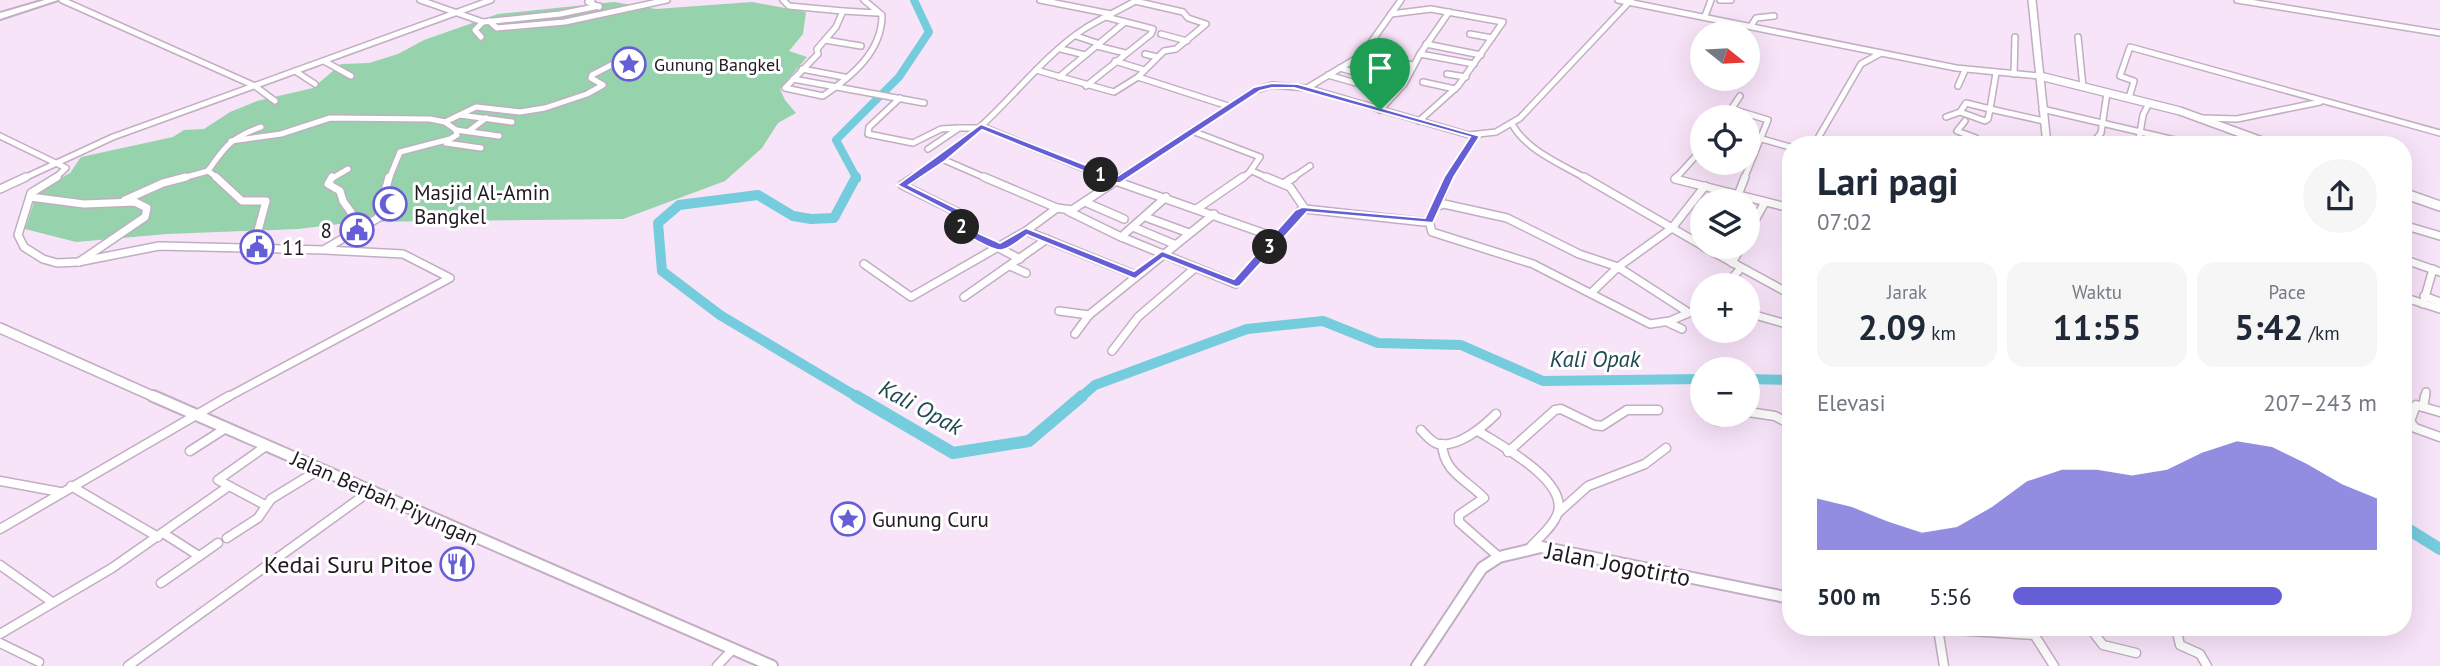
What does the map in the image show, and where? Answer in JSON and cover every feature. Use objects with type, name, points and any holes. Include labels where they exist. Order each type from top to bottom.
[{"type":"highway","points":[[0,16],[54,0]]},
{"type":"street","points":[[62,0],[255,86],[275,101]]},
{"type":"street","points":[[420,0],[497,28],[556,24],[667,0]]},
{"type":"street","points":[[0,189],[113,137],[491,0]]},
{"type":"street","points":[[783,0],[789,6],[879,13]]},
{"type":"street","points":[[843,11],[839,23],[817,50],[818,54],[785,89],[822,96],[869,57],[883,30],[879,13],[864,0]]},
{"type":"street","points":[[1040,0],[1150,26],[1153,29],[1151,34],[1086,86]]},
{"type":"street","points":[[1307,88],[1362,55],[1375,33],[1401,0]]},
{"type":"street","points":[[1618,0],[1728,21]]},
{"type":"street","points":[[1705,16],[1711,0]]},
{"type":"street","points":[[1720,0],[1731,0]]},
{"type":"street","points":[[2032,0],[2046,136]]},
{"type":"street","points":[[2237,0],[2440,33]]},
{"type":"street","points":[[2283,0],[2286,8]]},
{"type":"street","points":[[588,1],[599,6]]},
{"type":"street","points":[[1020,259],[965,231],[962,227],[967,220],[965,216],[927,196],[902,187],[903,184],[942,159],[979,128],[1022,88],[1037,70],[1076,36],[1136,1],[1183,12],[1188,18],[1206,23],[1187,41],[1157,57],[1138,77],[1119,90],[1110,92],[1037,70]]},
{"type":"street","points":[[1068,211],[1228,106],[1265,87],[1289,85],[1307,88],[1475,136],[1507,129],[1587,49],[1630,1]]},
{"type":"street","points":[[593,15],[600,9],[599,6]]},
{"type":"street","points":[[481,37],[475,30],[486,22],[560,14],[599,6]]},
{"type":"street","points":[[1391,14],[1424,9],[1503,22],[1466,77],[1419,121]]},
{"type":"street","points":[[1380,110],[1407,79],[1426,44],[1449,12]]},
{"type":"street","points":[[1755,21],[1774,16]]},
{"type":"street","points":[[1059,76],[1125,22]]},
{"type":"street","points":[[1760,28],[1965,70],[2040,76],[2149,103],[2247,136]]},
{"type":"street","points":[[1161,34],[1187,41]]},
{"type":"street","points":[[1469,34],[1492,38]]},
{"type":"street","points":[[1076,36],[1125,53]]},
{"type":"street","points":[[2014,74],[2015,37]]},
{"type":"street","points":[[2078,37],[2083,87]]},
{"type":"street","points":[[825,40],[862,46]]},
{"type":"street","points":[[1426,44],[1481,55]]},
{"type":"street","points":[[2129,98],[2134,81],[2120,76],[2130,47],[2440,133]]},
{"type":"street","points":[[1061,49],[1086,55]]},
{"type":"street","points":[[1819,136],[1861,64],[1881,53]]},
{"type":"street","points":[[1145,54],[1157,57]]},
{"type":"street","points":[[1420,54],[1474,64]]},
{"type":"street","points":[[1362,55],[1413,65]]},
{"type":"street","points":[[445,122],[478,107],[516,112],[534,110],[583,96],[603,85],[591,78],[592,75],[624,59]]},
{"type":"street","points":[[324,61],[351,76]]},
{"type":"street","points":[[1115,61],[1144,70]]},
{"type":"street","points":[[1340,68],[1361,74]]},
{"type":"street","points":[[802,69],[845,77]]},
{"type":"street","points":[[1958,86],[1965,70]]},
{"type":"street","points":[[295,71],[315,84]]},
{"type":"street","points":[[1960,112],[1987,121],[1996,73]]},
{"type":"street","points":[[1447,74],[1466,77]]},
{"type":"street","points":[[1328,75],[1394,94]]},
{"type":"street","points":[[1138,77],[1228,106]]},
{"type":"street","points":[[793,79],[924,103]]},
{"type":"street","points":[[1423,82],[1455,89]]},
{"type":"street","points":[[2099,136],[2107,93]]},
{"type":"street","points":[[1734,105],[1740,96]]},
{"type":"street","points":[[900,98],[869,127],[868,134],[913,142],[941,129],[979,128],[1116,181],[1277,238]]},
{"type":"street","points":[[2200,118],[2237,119],[2324,101]]},
{"type":"street","points":[[1946,117],[1960,112],[1966,103],[2044,121]]},
{"type":"street","points":[[2139,136],[2149,103]]},
{"type":"street","points":[[2042,109],[2152,136]]},
{"type":"street","points":[[459,115],[512,122]]},
{"type":"street","points":[[1760,117],[1768,119],[1760,136]]},
{"type":"street","points":[[231,141],[281,134],[330,118],[415,118],[445,122],[456,130],[499,136]]},
{"type":"street","points":[[469,131],[485,118]]},
{"type":"street","points":[[1965,121],[1958,131],[1971,136]]},
{"type":"street","points":[[1512,124],[1526,144],[1690,238]]},
{"type":"street","points":[[121,202],[163,183],[208,171],[221,149],[241,134],[261,127]]},
{"type":"street","points":[[928,149],[959,128]]},
{"type":"street","points":[[441,143],[454,138],[458,133],[456,130]]},
{"type":"street","points":[[1192,131],[1259,155],[1252,171],[1198,208]]},
{"type":"street","points":[[0,136],[66,168],[63,173],[34,189],[18,235],[23,247],[43,259],[57,263],[78,262],[159,246],[325,250],[402,254],[450,278],[195,414],[0,528]]},
{"type":"street","points":[[1475,136],[1449,177],[1429,221],[1430,230],[1533,264],[1650,324],[1667,322],[1690,310]]},
{"type":"street","points":[[1760,138],[1782,145]]},
{"type":"street","points":[[325,250],[378,218],[390,175],[400,152],[411,146],[441,143],[481,148]]},
{"type":"street","points":[[942,159],[1068,211],[1233,287],[1299,212],[1306,209],[1429,221]]},
{"type":"street","points":[[1690,163],[1675,179],[1716,189]]},
{"type":"street","points":[[1285,183],[1310,166]]},
{"type":"street","points":[[348,169],[332,176],[328,184],[340,191],[343,201],[355,218],[365,218]]},
{"type":"street","points":[[208,171],[230,187],[242,201],[266,201],[251,248]]},
{"type":"street","points":[[1252,171],[1285,183],[1306,209]]},
{"type":"street","points":[[1591,293],[1618,267],[1672,228],[1705,186]]},
{"type":"street","points":[[2412,196],[2440,206]]},
{"type":"street","points":[[30,197],[84,204],[121,202],[147,208],[148,213],[78,262]]},
{"type":"street","points":[[1121,237],[1166,197]]},
{"type":"street","points":[[1760,201],[1782,206]]},
{"type":"street","points":[[1085,202],[1125,219]]},
{"type":"street","points":[[1760,211],[1765,202]]},
{"type":"street","points":[[1438,204],[1507,218],[1579,254],[1618,267],[1686,311]]},
{"type":"street","points":[[864,264],[911,297],[1001,248],[1057,208]]},
{"type":"street","points":[[1075,334],[1089,315],[1135,275],[1214,214]]},
{"type":"street","points":[[1148,218],[1189,233]]},
{"type":"street","points":[[251,248],[264,227]]},
{"type":"street","points":[[1133,227],[1174,244]]},
{"type":"street","points":[[2412,228],[2440,236]]},
{"type":"street","points":[[1026,231],[1135,275]]},
{"type":"street","points":[[964,297],[1047,239]]},
{"type":"street","points":[[2418,264],[2421,255]]},
{"type":"street","points":[[1725,259],[1782,290]]},
{"type":"street","points":[[1732,263],[1734,259]]},
{"type":"street","points":[[2412,262],[2437,270],[2423,300]]},
{"type":"street","points":[[1010,266],[1026,273]]},
{"type":"street","points":[[1112,351],[1138,317],[1195,268]]},
{"type":"street","points":[[1737,273],[1741,268]]},
{"type":"street","points":[[2412,298],[2440,302]]},
{"type":"street","points":[[2423,300],[2440,309]]},
{"type":"street","points":[[1059,311],[1089,315]]},
{"type":"street","points":[[1760,316],[1782,323]]},
{"type":"street","points":[[1667,322],[1682,329]]},
{"type":"street","name":"Jalan Berbah Piyungan","points":[[0,328],[772,666]]},
{"type":"street","points":[[2423,407],[2426,393]]},
{"type":"street","points":[[2412,419],[2415,405],[2440,412]]},
{"type":"street","points":[[1508,452],[1555,410],[1561,409],[1594,425],[1602,426],[1627,410],[1658,410]]},
{"type":"street","points":[[1421,430],[1434,442],[1441,444],[1478,431],[1496,414]]},
{"type":"street","points":[[1760,414],[1782,420]]},
{"type":"street","points":[[2412,424],[2440,437]]},
{"type":"street","points":[[190,451],[226,428]]},
{"type":"street","points":[[1478,431],[1550,482],[1560,499],[1558,512]]},
{"type":"street","points":[[1441,444],[1441,458],[1445,466],[1484,498],[1459,515],[1459,522],[1499,557]]},
{"type":"street","points":[[265,505],[218,480],[267,446]]},
{"type":"street","points":[[1529,549],[1558,512],[1588,486],[1645,464],[1665,448]]},
{"type":"street","points":[[228,538],[258,518],[265,505],[320,469]]},
{"type":"street","points":[[0,481],[60,492]]},
{"type":"street","points":[[71,486],[199,556]]},
{"type":"street","points":[[0,634],[87,584],[229,486]]},
{"type":"street","points":[[128,666],[370,491]]},
{"type":"street","points":[[1544,531],[1550,547]]},
{"type":"street","points":[[161,583],[218,543]]},
{"type":"street","name":"Jalan Jogotirto","points":[[1417,666],[1482,568],[1499,557],[1529,549],[1550,547],[1782,596]]},
{"type":"street","points":[[0,565],[52,602]]},
{"type":"street","points":[[1939,636],[1944,666]]},
{"type":"street","points":[[2035,636],[2054,666]]},
{"type":"street","points":[[2093,636],[2105,648],[2136,653]]},
{"type":"street","points":[[2178,636],[2181,646],[2200,654],[2207,666]]},
{"type":"street","points":[[0,643],[38,662]]},
{"type":"street","points":[[717,666],[733,649]]},
{"type":"green space","points":[[614,2],[656,9],[752,2],[806,12],[803,34],[789,51],[807,57],[780,89],[796,113],[778,123],[762,148],[725,181],[623,219],[356,222],[298,229],[167,234],[76,242],[25,229],[38,190],[70,173],[81,157],[173,137],[184,130],[204,129],[230,112],[257,101],[313,88],[341,64],[369,63],[398,54],[424,40],[498,14]]},
{"type":"waterway","name":"Kali Opak","points":[[856,177],[836,140],[899,77],[929,32],[914,0]]},
{"type":"waterway","name":"Kali Opak","points":[[856,177],[834,218],[811,219],[793,216],[758,195],[679,205],[658,223],[662,271],[720,315],[859,398]]},
{"type":"waterway","name":"Kali Opak","points":[[1080,398],[1095,385],[1247,329],[1323,321],[1378,343],[1461,345],[1543,381],[1690,379]]},
{"type":"waterway","name":"Kali Opak","points":[[1760,379],[1782,380]]},
{"type":"waterway","name":"Kali Opak","points":[[856,396],[953,453],[1029,441],[1082,396]]},
{"type":"waterway","name":"Kali Opak","points":[[2412,532],[2440,549]]},
{"type":"place","name":"Gunung Bangkel","points":[[629,64]]},
{"type":"place","name":"Masjid Al-Amin Bangkel","points":[[390,204]]},
{"type":"place","name":"8","points":[[357,230]]},
{"type":"place","name":"11","points":[[257,247]]},
{"type":"place","name":"Gunung Curu","points":[[848,519]]},
{"type":"place","name":"Kedai Suru Pitoe","points":[[457,564]]},
{"type":"route","points":[[1272,85],[1307,88],[1380,110],[1475,136],[1449,177],[1429,221],[1306,209],[1299,212],[1236,284],[1162,254],[1135,275],[1026,231],[1001,248],[965,231],[962,227],[967,220],[965,216],[927,196],[902,187],[942,159],[981,126],[1116,181],[1257,89],[1272,85]]}]
